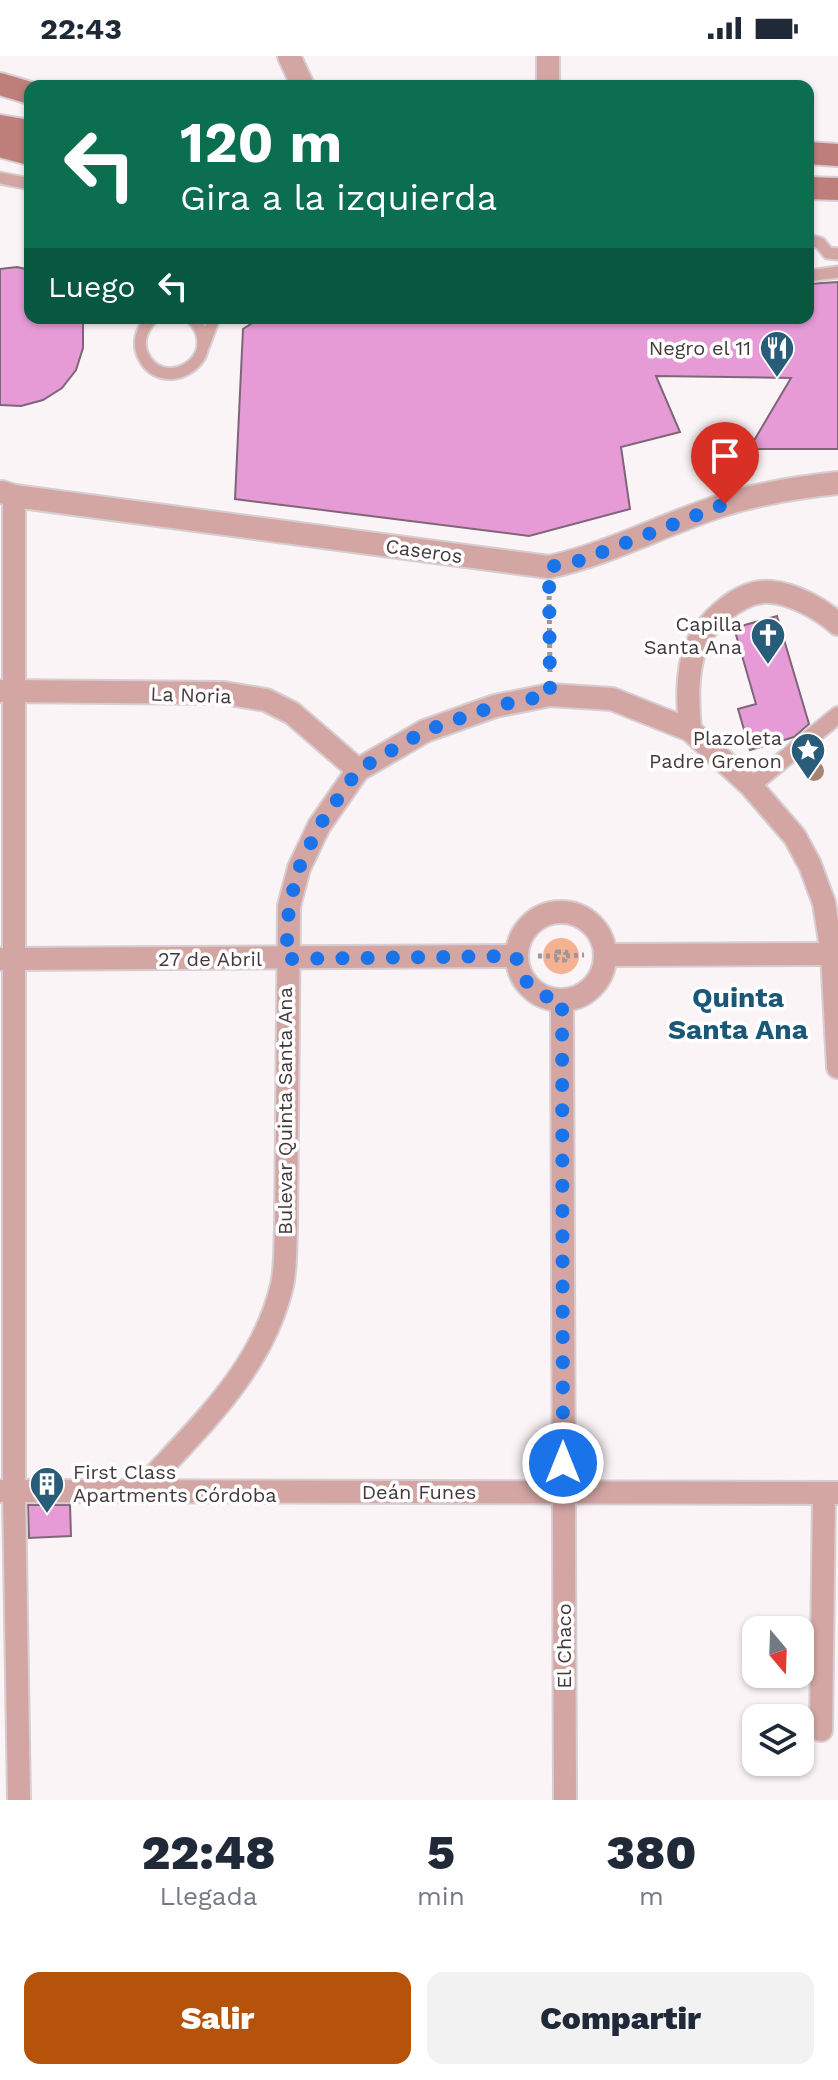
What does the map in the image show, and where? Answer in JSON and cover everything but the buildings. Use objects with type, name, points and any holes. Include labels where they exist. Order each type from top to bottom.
[{"type":"main road","points":[[0,84],[24,91]]},
{"type":"main road","points":[[0,146],[24,152]]},
{"type":"main road","points":[[814,153],[838,155]]},
{"type":"main road","points":[[814,188],[838,189]]},
{"type":"street","points":[[289,56],[300,80]]},
{"type":"street","points":[[548,56],[548,80]]},
{"type":"street","name":"Caseros","points":[[7,494],[549,567],[582,560],[725,504],[801,487],[838,483]]},
{"type":"street","points":[[7,494],[7,1491],[19,1800]]},
{"type":"street","points":[[690,730],[687,696],[695,648],[713,618],[736,601],[769,592],[800,601],[838,624]]},
{"type":"street","name":"La Noria","points":[[7,691],[224,693],[266,700],[292,713],[358,770]]},
{"type":"street","name":"Bulevar Quinta Santa Ana","points":[[140,1491],[217,1409],[252,1361],[272,1318],[283,1281],[289,906],[299,868],[319,826],[358,770],[425,731],[495,706],[550,695],[612,699],[690,730],[751,786],[795,837],[810,865],[824,903],[835,954],[838,1067]]},
{"type":"street","points":[[751,786],[838,715]]},
{"type":"street","points":[[566,912],[581,916],[593,925],[601,938],[605,955],[598,979],[588,990],[562,1000],[548,998],[526,983],[519,972],[516,956],[526,929],[536,919],[551,913],[566,912]]},
{"type":"street","points":[[605,955],[835,954]]},
{"type":"street","name":"27 de Abril","points":[[7,959],[516,956]]},
{"type":"street","name":"El Chaco","points":[[562,1000],[565,1800]]},
{"type":"street","name":"Deán Funes","points":[[7,1491],[831,1493]]},
{"type":"street","points":[[821,1730],[831,1493]]},
{"type":"lane","points":[[0,178],[24,183]]},
{"type":"lane","points":[[814,242],[820,243],[828,253],[838,254]]},
{"type":"lane","points":[[814,275],[838,272]]},
{"type":"lane","points":[[148,324],[140,346],[143,356],[156,370],[165,374],[185,371],[193,366],[212,324]]},
{"type":"lane","points":[[197,324],[203,349]]},
{"type":"path","points":[[549,567],[550,695]]},
{"type":"shaded area","points":[[561,938],[574,943],[579,956],[574,969],[561,974],[548,969],[543,956],[548,943]]},
{"type":"place","name":"Negro el 11","points":[[777,379]]},
{"type":"place","name":"Capilla Santa Ana","points":[[768,666]]},
{"type":"place","name":"Plazoleta Padre Grenon","points":[[808,781]]},
{"type":"place","name":"First Class Apartments Córdoba","points":[[47,1515]]},
{"type":"district","name":"Quinta Santa Ana","points":[[738,1013]]},
{"type":"route","points":[[563,1463],[562,1000],[548,998],[526,983],[519,972],[516,956],[286,959],[289,906],[299,868],[319,826],[358,770],[425,731],[495,706],[550,695],[549,567],[582,560],[725,504]]}]
